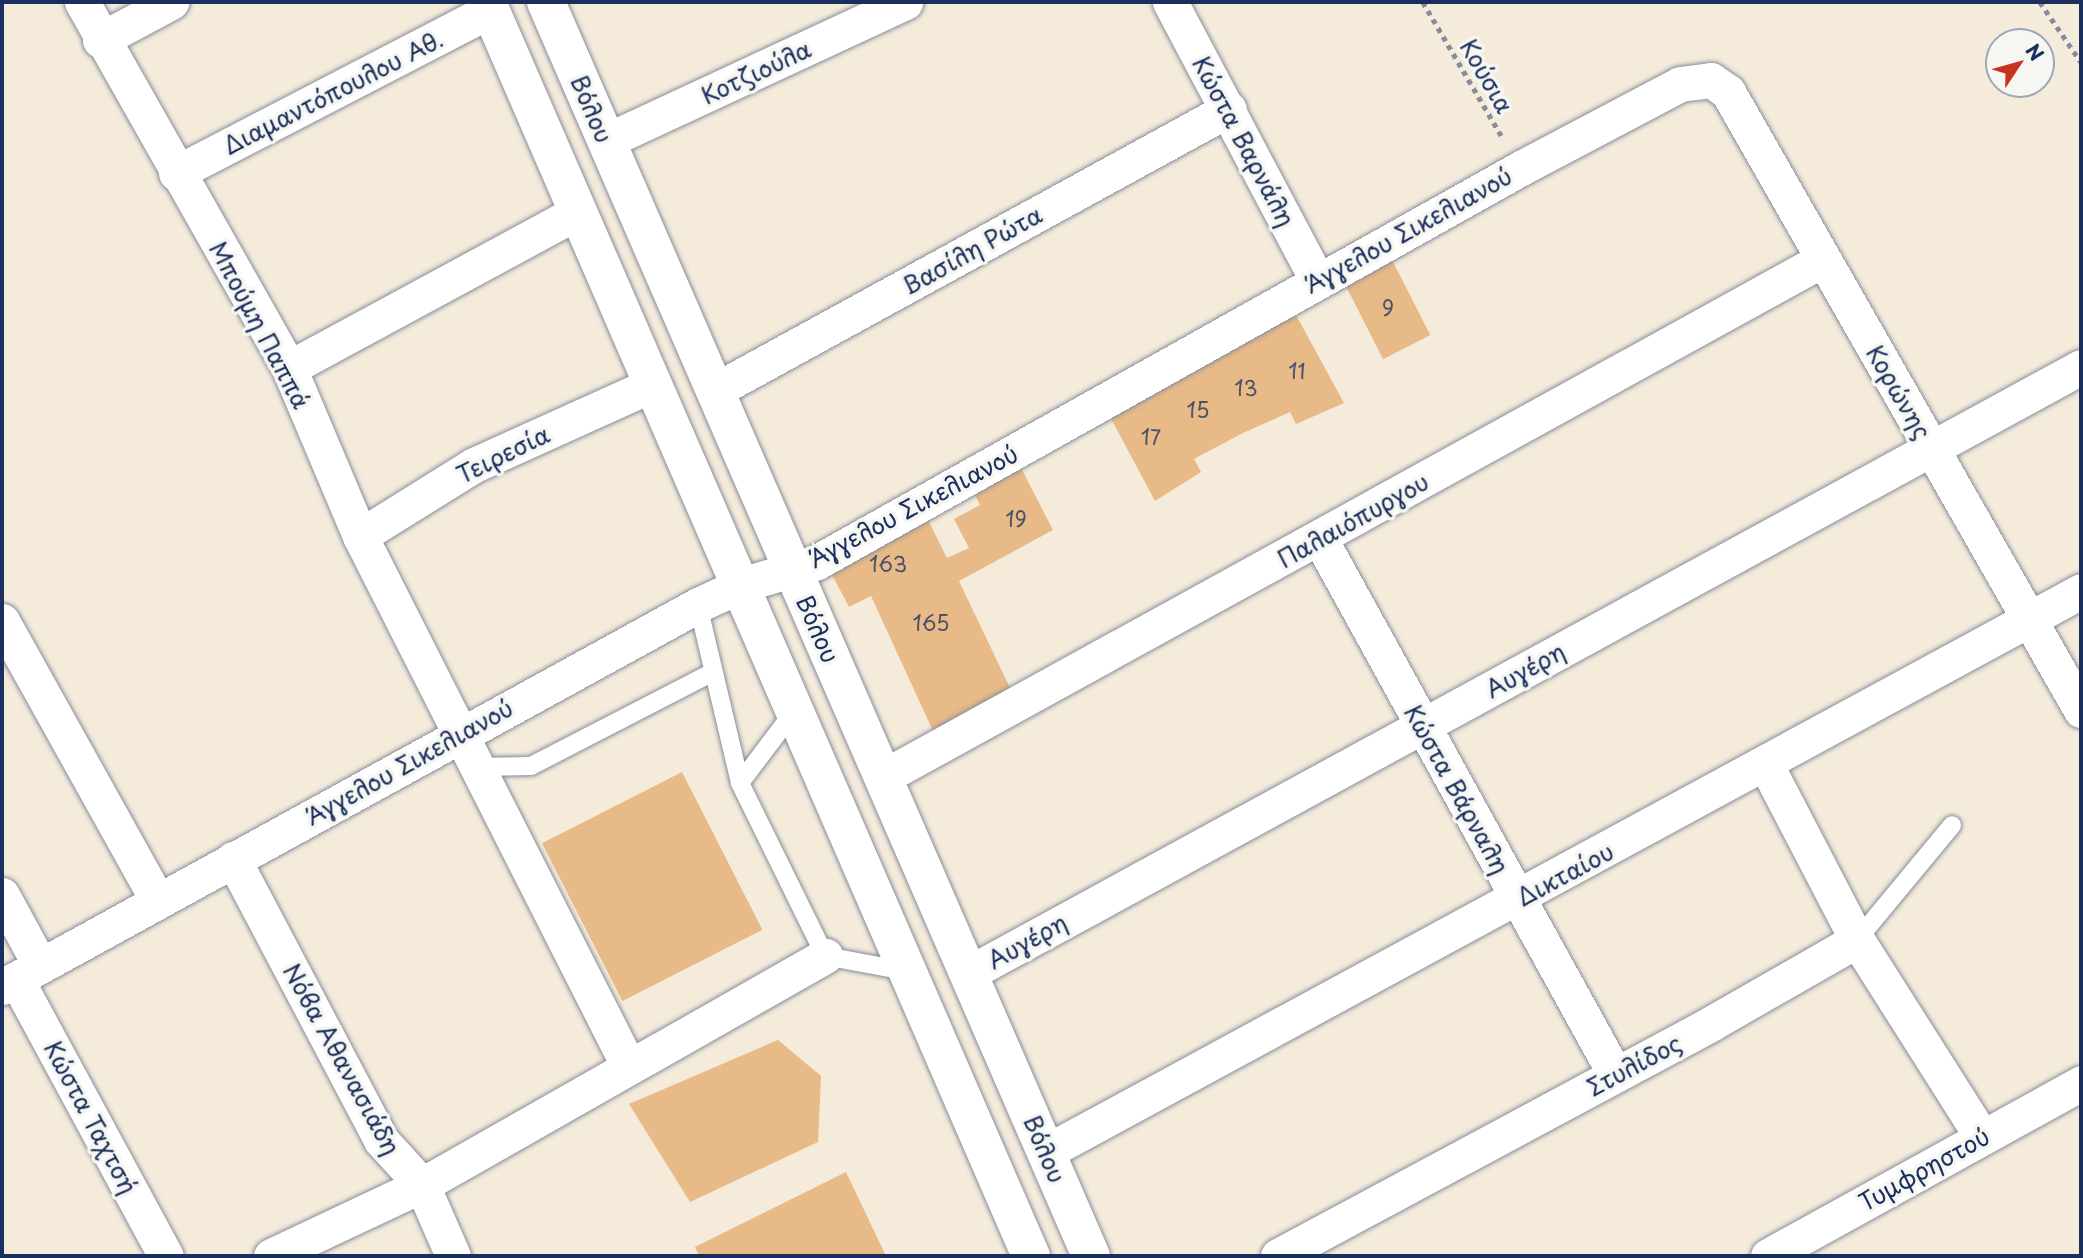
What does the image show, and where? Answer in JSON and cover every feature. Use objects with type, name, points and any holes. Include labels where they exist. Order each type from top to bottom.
[{"type":"main road","name":"Βόλου","points":[[546,2],[1091,1256]]},
{"type":"main road","points":[[489,6],[1031,1256]]},
{"type":"street","name":"Μπούμη Παππά","points":[[82,2],[100,40],[289,368],[360,536],[629,1067]]},
{"type":"street","points":[[100,40],[171,2]]},
{"type":"street","name":"Κοτζιούλα","points":[[606,141],[865,11],[905,2]]},
{"type":"street","name":"Κώστα Βαρνάλη","points":[[1170,2],[1229,109],[1317,280]]},
{"type":"street","name":"Διαμαντόπουλου Αθ.","points":[[176,173],[489,6]]},
{"type":"street","name":"Άγγελου Σικελιανού","points":[[19,977],[460,732],[698,605],[741,585],[817,562],[1521,168],[1680,84],[1711,80]]},
{"type":"street","name":"Κορώνης","points":[[1711,80],[1728,92],[2081,710]]},
{"type":"street","name":"Βασίλη Ρώτα","points":[[714,391],[1229,109]]},
{"type":"street","points":[[289,368],[578,212]]},
{"type":"street","name":"Παλαιόπυργου","points":[[883,777],[1320,539],[1822,260]]},
{"type":"street","name":"Αυγέρη","points":[[969,973],[2081,367]]},
{"type":"street","name":"Τειρεσία","points":[[360,536],[474,465],[653,384]]},
{"type":"street","name":"Κώστα Βάρναλη","points":[[1320,539],[1615,1074]]},
{"type":"street","name":"Δικταίου","points":[[1046,1152],[1766,765],[2081,591]]},
{"type":"street","points":[[7,641],[157,899]]},
{"type":"street","points":[[1766,765],[1857,940],[1982,1137]]},
{"type":"street","name":"Νόβα Αθανασιάδη","points":[[233,859],[381,1140],[422,1185],[453,1256]]},
{"type":"street","name":"Κώστα Ταχτσή","points":[[2,895],[19,977],[166,1256]]},
{"type":"street","name":"Στυλίδος","points":[[1278,1256],[1857,940]]},
{"type":"street","points":[[271,1256],[422,1185],[825,956]]},
{"type":"street","name":"Τυμφρηστού","points":[[1768,1256],[2081,1083]]},
{"type":"lane","points":[[698,605],[740,783],[825,956],[908,972]]},
{"type":"lane","points":[[478,767],[531,766],[713,672]]},
{"type":"lane","points":[[740,783],[795,710]]},
{"type":"lane","name":"Στυλίδος","points":[[1857,940],[1952,825]]},
{"type":"path","name":"Κούσια","points":[[1423,2],[1521,168]]},
{"type":"path","points":[[2040,2],[2081,62]]},
{"type":"building","points":[[1389,254],[1430,335],[1383,359],[1342,278]]},
{"type":"building","points":[[1296,315],[1344,403],[1296,424],[1290,412],[1243,433],[1194,459],[1201,472],[1155,501],[1108,413]]},
{"type":"building","points":[[1019,464],[1053,530],[959,581],[1011,690],[933,731],[871,596],[849,607],[828,567],[927,518],[947,558],[969,548],[954,519],[980,505],[973,491]]},
{"type":"building","points":[[682,772],[762,930],[622,1001],[542,843]]},
{"type":"building","points":[[778,1040],[821,1076],[818,1142],[690,1202],[629,1104]]},
{"type":"building","points":[[846,1172],[886,1256],[699,1256],[695,1247]]}]
